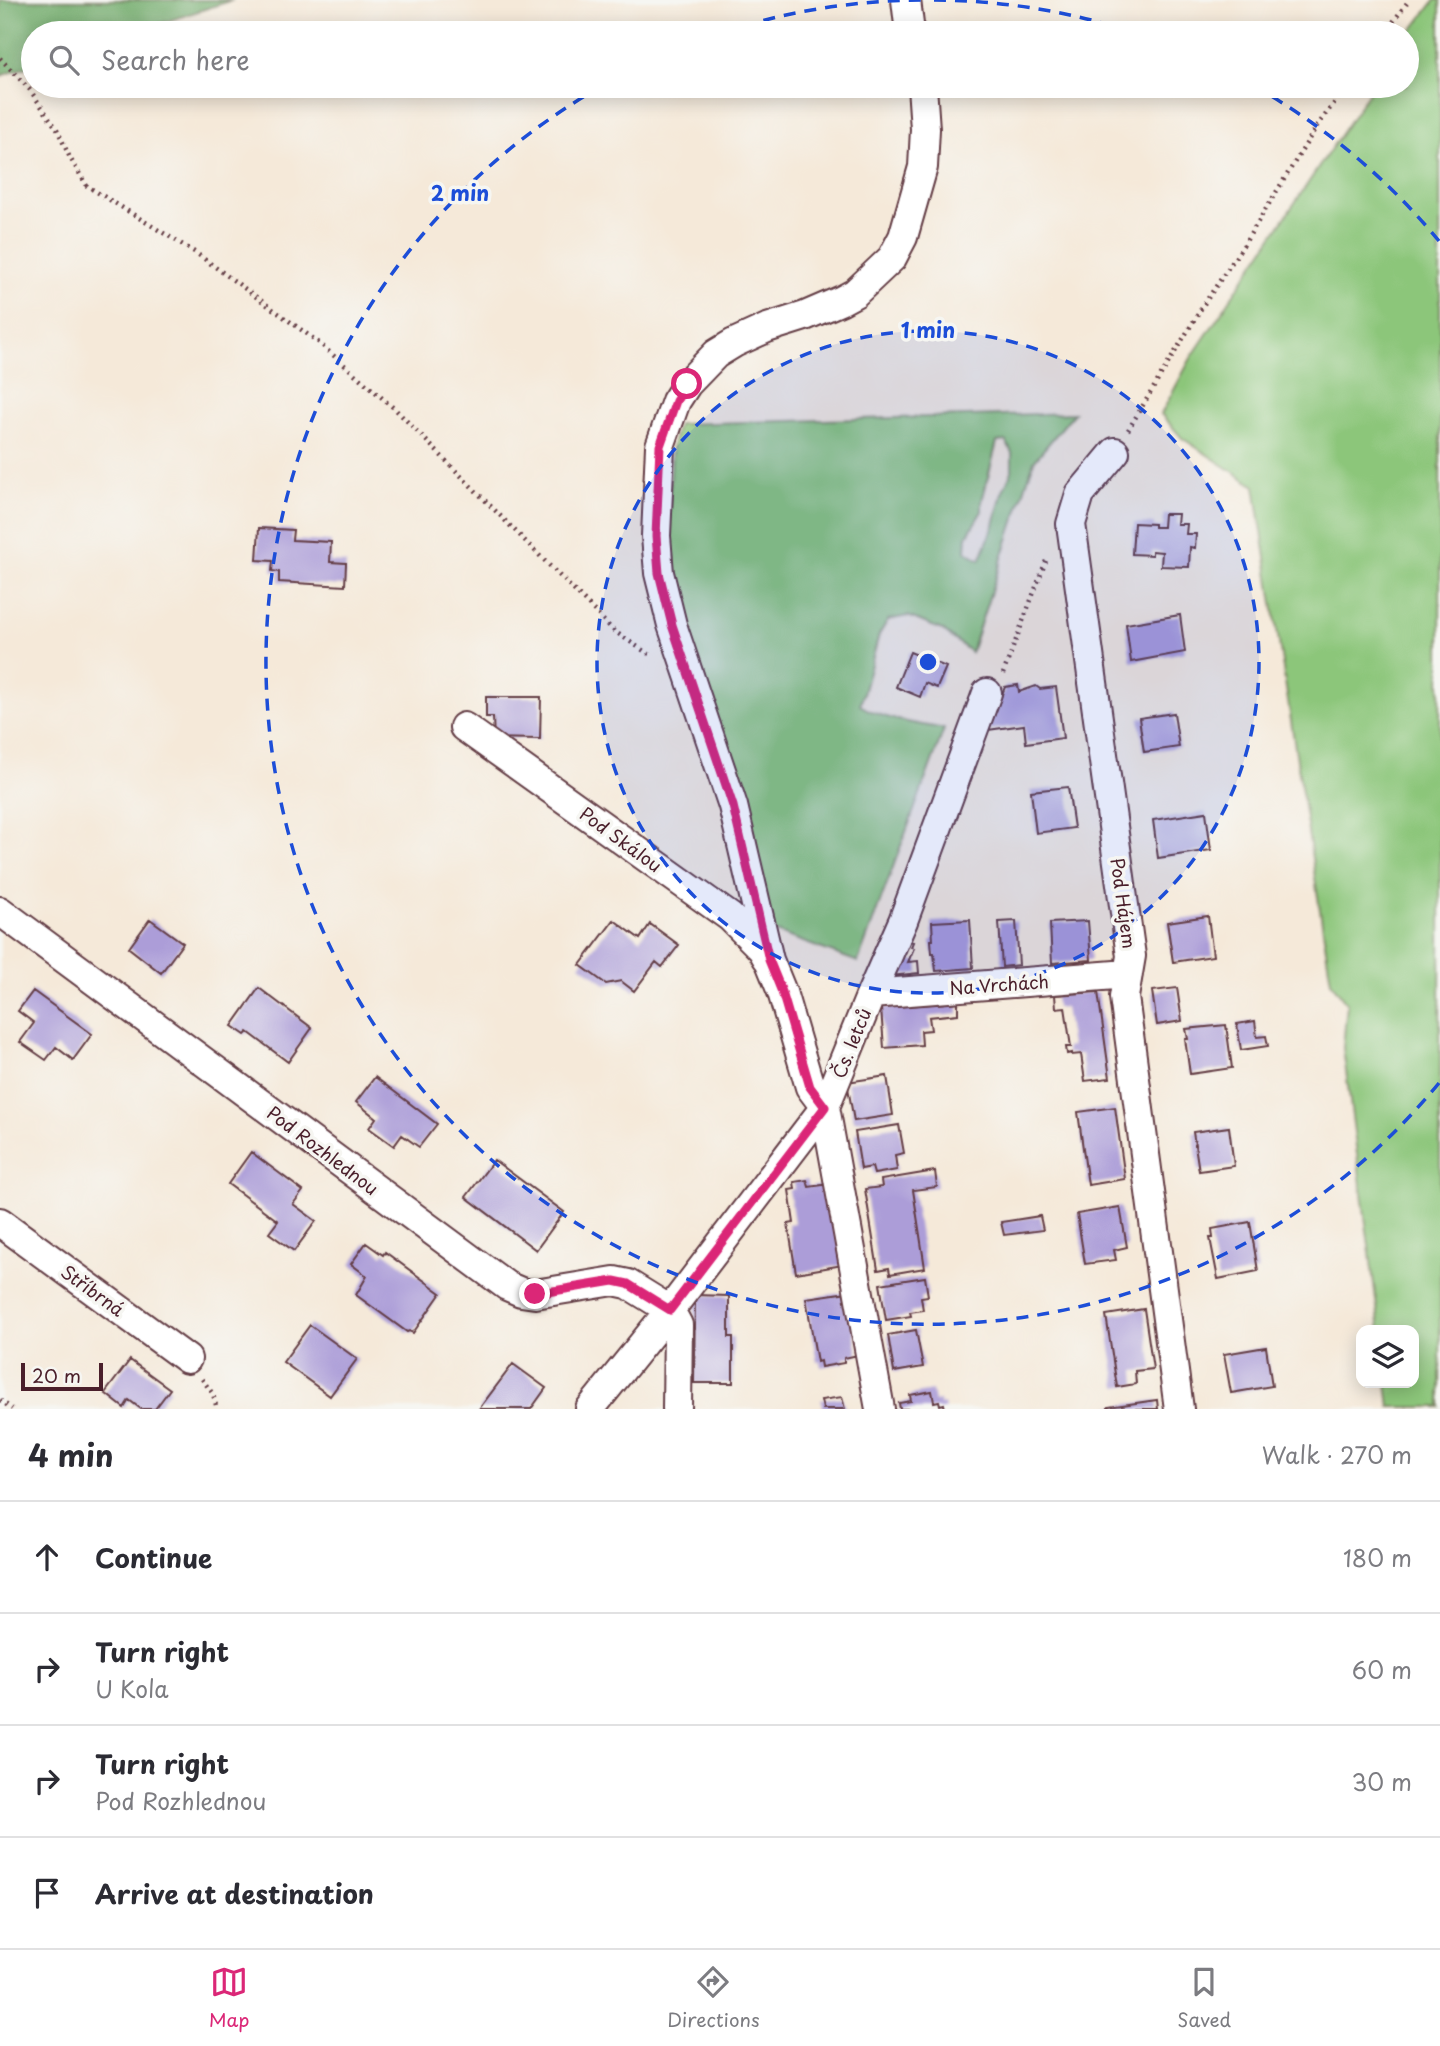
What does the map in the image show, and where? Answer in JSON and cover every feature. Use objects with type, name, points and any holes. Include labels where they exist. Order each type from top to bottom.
[{"type":"street","points":[[906,0],[909,21]]},
{"type":"street","points":[[880,1409],[825,1107],[810,1087],[782,992],[769,960],[733,806],[672,625],[659,573],[656,536],[660,446],[676,401],[687,384],[716,354],[734,343],[767,328],[805,316],[855,293],[892,258],[903,237],[922,166],[925,129],[923,98]]},
{"type":"street","name":"Pod Hájem","points":[[1115,452],[1080,494],[1071,524],[1131,956],[1124,996],[1179,1409]]},
{"type":"street","name":"Čs. letců","points":[[590,1409],[670,1310],[825,1107],[903,921],[987,693]]},
{"type":"street","name":"Pod Skálou","points":[[464,727],[730,917],[762,949],[769,960]]},
{"type":"street","name":"Pod Rozhlednou","points":[[0,911],[507,1286],[535,1294],[614,1281],[628,1284],[670,1310]]},
{"type":"street","name":"Na Vrchách","points":[[871,994],[1128,974]]},
{"type":"street","name":"Stříbrná","points":[[4,1231],[187,1359]]},
{"type":"street","points":[[670,1310],[678,1325],[677,1409]]},
{"type":"path","points":[[1394,21],[1409,0]]},
{"type":"path","points":[[0,58],[21,80]]},
{"type":"path","points":[[36,98],[57,129],[87,186],[196,253],[318,342],[396,410],[614,631],[689,679]]},
{"type":"path","points":[[1115,452],[1204,304],[1338,98]]},
{"type":"path","points":[[987,693],[1002,677],[1054,540],[1071,524]]},
{"type":"path","points":[[0,1400],[12,1409]]},
{"type":"green space","points":[[0,0],[233,0],[168,21],[21,21],[21,69],[0,76]]},
{"type":"green space","points":[[1435,0],[1440,0],[1440,1407],[1390,1407],[1388,1388],[1419,1388],[1419,1325],[1379,1325],[1343,1048],[1347,1004],[1331,982],[1255,486],[1182,438],[1161,414],[1191,358],[1365,98],[1419,98],[1419,21]]},
{"type":"green space","points":[[1074,413],[1034,461],[971,652],[942,630],[908,616],[888,620],[879,635],[860,705],[890,718],[944,729],[858,962],[770,930],[666,575],[672,446],[678,424]],"holes":[[[1006,441],[1012,453],[1012,471],[980,560],[966,551],[967,536],[982,511],[982,501],[997,442]]]},
{"type":"building","points":[[1164,514],[1178,514],[1177,524],[1187,524],[1186,534],[1196,534],[1195,548],[1190,547],[1189,567],[1161,566],[1162,552],[1152,551],[1152,555],[1132,554],[1134,523],[1163,527]]},
{"type":"building","points":[[259,528],[293,530],[292,540],[331,542],[330,562],[346,563],[345,586],[279,582],[279,572],[272,571],[273,561],[257,560]]},
{"type":"building","points":[[1180,615],[1185,652],[1131,662],[1126,624]]},
{"type":"building","points":[[910,652],[946,667],[937,688],[925,683],[920,697],[896,687]]},
{"type":"building","points":[[1018,685],[1019,692],[1036,686],[1040,689],[1056,687],[1063,738],[1026,743],[1024,725],[988,730],[1005,687]]},
{"type":"building","points":[[486,697],[541,697],[540,739],[494,738],[493,717],[486,717]]},
{"type":"building","points":[[1174,713],[1179,747],[1144,752],[1139,718]]},
{"type":"building","points":[[1068,787],[1074,828],[1036,833],[1031,791]]},
{"type":"building","points":[[1206,812],[1211,850],[1158,858],[1153,820]]},
{"type":"building","points":[[1208,916],[1213,956],[1173,962],[1167,922]]},
{"type":"building","points":[[150,919],[183,943],[161,973],[129,948]]},
{"type":"building","points":[[614,920],[640,939],[650,924],[679,945],[662,967],[656,962],[634,991],[621,981],[606,984],[580,965]]},
{"type":"building","points":[[970,920],[973,968],[936,971],[932,953],[932,922]]},
{"type":"building","points":[[1016,921],[1019,965],[1002,967],[999,922]]},
{"type":"building","points":[[1088,921],[1091,960],[1052,963],[1050,923]]},
{"type":"building","points":[[904,940],[913,942],[911,947],[914,948],[908,962],[918,961],[919,973],[890,976]]},
{"type":"building","points":[[259,988],[312,1028],[288,1062],[248,1032],[245,1035],[232,1026]]},
{"type":"building","points":[[1177,988],[1182,1021],[1157,1025],[1152,991]]},
{"type":"building","points":[[33,991],[92,1034],[73,1060],[56,1047],[46,1060],[20,1042],[34,1023],[18,1011]]},
{"type":"building","points":[[1098,992],[1110,1078],[1085,1081],[1081,1054],[1067,1054],[1066,1047],[1071,1047],[1065,1007],[1056,1008],[1055,995]]},
{"type":"building","points":[[958,1002],[958,1014],[929,1017],[931,1030],[921,1031],[922,1045],[884,1048],[881,1008]]},
{"type":"building","points":[[1255,1021],[1257,1037],[1266,1036],[1268,1046],[1241,1050],[1237,1024]]},
{"type":"building","points":[[1226,1025],[1232,1068],[1190,1074],[1186,1029]]},
{"type":"building","points":[[887,1076],[893,1115],[854,1121],[847,1082]]},
{"type":"building","points":[[375,1077],[437,1124],[419,1147],[402,1135],[394,1146],[369,1128],[376,1118],[356,1102]]},
{"type":"building","points":[[1115,1107],[1125,1179],[1088,1185],[1078,1112]]},
{"type":"building","points":[[899,1125],[904,1153],[895,1155],[897,1170],[874,1174],[872,1167],[861,1169],[855,1132]]},
{"type":"building","points":[[1229,1127],[1234,1166],[1199,1171],[1193,1132]]},
{"type":"building","points":[[251,1152],[303,1191],[293,1204],[316,1221],[294,1251],[269,1233],[278,1221],[228,1184]]},
{"type":"building","points":[[494,1160],[564,1212],[536,1250],[466,1197]]},
{"type":"building","points":[[935,1171],[937,1187],[913,1190],[925,1268],[890,1274],[889,1268],[878,1270],[865,1189],[882,1187],[881,1180]]},
{"type":"building","points":[[807,1180],[809,1187],[830,1184],[843,1265],[796,1273],[788,1224],[794,1223],[789,1190],[795,1189],[794,1182]]},
{"type":"building","points":[[1120,1207],[1127,1247],[1114,1250],[1116,1260],[1085,1264],[1077,1214]]},
{"type":"building","points":[[1040,1216],[1043,1230],[1004,1235],[1001,1222]]},
{"type":"building","points":[[1250,1222],[1258,1271],[1218,1279],[1210,1238],[1213,1238],[1212,1229]]},
{"type":"building","points":[[366,1243],[383,1255],[385,1252],[441,1293],[413,1333],[407,1332],[356,1295],[367,1276],[351,1264]]},
{"type":"building","points":[[925,1277],[928,1296],[921,1297],[923,1310],[910,1312],[911,1316],[886,1320],[880,1284]]},
{"type":"building","points":[[848,1292],[858,1355],[844,1358],[844,1363],[821,1367],[820,1361],[817,1362],[806,1298]]},
{"type":"building","points":[[695,1295],[729,1296],[729,1337],[733,1337],[733,1383],[694,1383]]},
{"type":"building","points":[[1144,1309],[1153,1369],[1135,1371],[1136,1384],[1117,1387],[1106,1315]]},
{"type":"building","points":[[310,1325],[357,1359],[330,1396],[283,1362]]},
{"type":"building","points":[[916,1330],[923,1367],[894,1372],[888,1335]]},
{"type":"building","points":[[1266,1347],[1272,1386],[1231,1393],[1224,1354]]},
{"type":"building","points":[[130,1360],[170,1389],[155,1409],[141,1409],[129,1400],[124,1408],[105,1393]]},
{"type":"building","points":[[513,1364],[546,1388],[531,1409],[479,1409]]},
{"type":"building","points":[[932,1391],[934,1402],[944,1404],[945,1409],[900,1409],[899,1403],[911,1401],[910,1395]]},
{"type":"building","points":[[842,1397],[845,1409],[823,1409],[821,1400]]},
{"type":"building","points":[[1157,1400],[1158,1409],[1108,1409],[1108,1407]]},
{"type":"route","points":[[535,1294],[614,1281],[628,1284],[670,1310],[825,1107],[810,1087],[782,992],[769,960],[733,806],[689,679],[659,573],[656,536],[660,446],[676,401],[687,384]]}]
